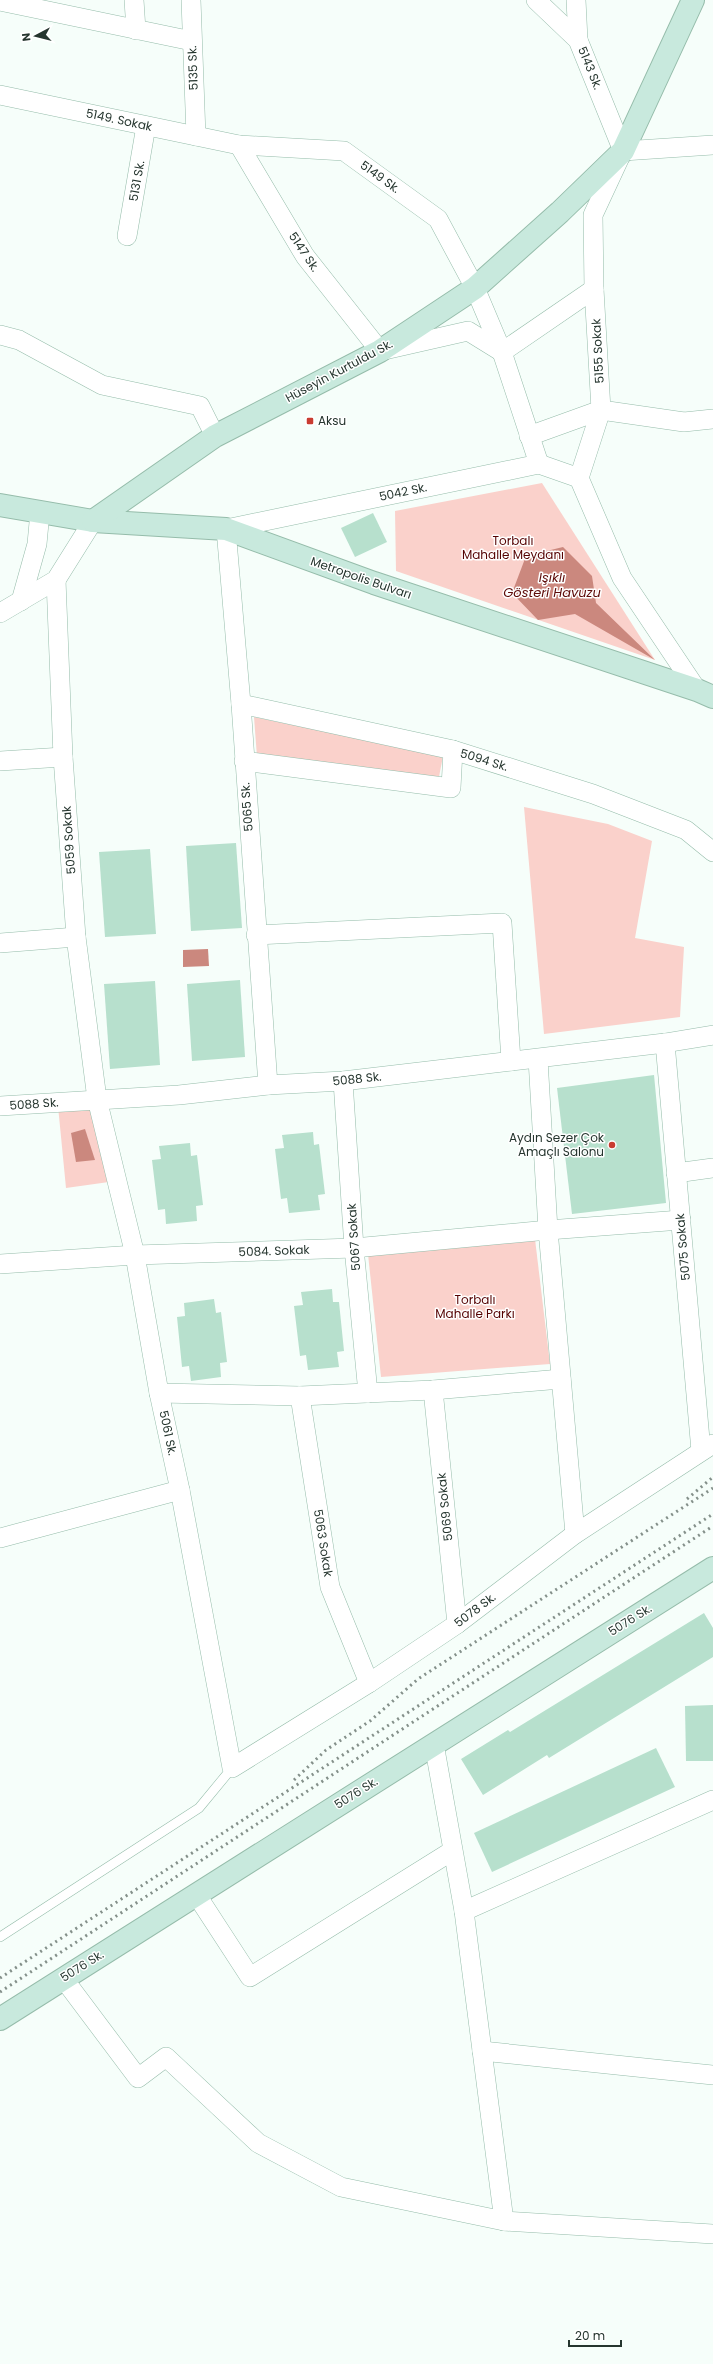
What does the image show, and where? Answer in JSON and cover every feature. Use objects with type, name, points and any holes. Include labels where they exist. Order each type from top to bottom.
[{"type":"street","points":[[134,0],[136,30]]},
{"type":"street","name":"5135 Sk.","points":[[191,0],[196,136]]},
{"type":"street","name":"5143 Sk.","points":[[536,0],[578,40],[623,150]]},
{"type":"street","points":[[576,0],[578,40]]},
{"type":"street","name":"5155 Sokak","points":[[579,478],[601,410],[594,289],[593,215],[693,0]]},
{"type":"street","points":[[0,1],[192,41]]},
{"type":"street","name":"5149. Sokak","points":[[0,95],[238,145]]},
{"type":"street","name":"5131 Sk.","points":[[127,236],[146,126]]},
{"type":"street","name":"5149 Sk.","points":[[238,145],[344,151],[438,219],[475,288],[502,352],[539,464]]},
{"type":"street","name":"5147 Sk.","points":[[238,145],[305,256],[380,351]]},
{"type":"street","points":[[623,150],[713,145]]},
{"type":"street","name":"Hüseyin Kurtuldu Sk.","points":[[93,521],[215,436],[380,351],[475,288],[560,212],[623,150]]},
{"type":"street","points":[[380,351],[468,331],[502,352],[594,289]]},
{"type":"street","points":[[0,335],[19,340],[102,385],[200,406],[215,436]]},
{"type":"street","points":[[529,436],[601,410],[684,422],[713,419]]},
{"type":"street","points":[[539,464],[579,478],[622,578],[705,693]]},
{"type":"street","name":"5042 Sk.","points":[[226,529],[539,464]]},
{"type":"street","name":"Metropolis Bulvarı","points":[[0,505],[93,521],[226,529],[374,583],[705,693]]},
{"type":"street","points":[[21,601],[37,544],[40,512]]},
{"type":"street","points":[[0,613],[56,580],[93,521]]},
{"type":"street","name":"5065 Sk.","points":[[226,529],[241,704],[256,935],[268,1085]]},
{"type":"street","name":"5059 Sokak","points":[[56,580],[64,757],[76,936],[97,1099]]},
{"type":"street","name":"5094 Sk.","points":[[241,704],[453,750],[593,794],[686,830],[713,852]]},
{"type":"street","points":[[244,761],[451,788],[453,750]]},
{"type":"street","points":[[0,761],[64,757]]},
{"type":"street","points":[[256,935],[502,923],[511,1061]]},
{"type":"street","points":[[0,943],[76,936]]},
{"type":"street","name":"5088 Sk.","points":[[0,1106],[179,1095],[268,1085],[343,1081],[538,1059],[665,1043],[713,1035]]},
{"type":"street","name":"5075 Sokak","points":[[665,1043],[676,1173],[707,1448]]},
{"type":"street","points":[[538,1059],[548,1230],[575,1534]]},
{"type":"street","name":"5067 Sokak","points":[[343,1081],[354,1248],[368,1393]]},
{"type":"street","name":"5061 Sk.","points":[[97,1099],[135,1255],[159,1393],[180,1490],[232,1768]]},
{"type":"street","points":[[676,1173],[713,1168]]},
{"type":"street","name":"5084. Sokak","points":[[0,1264],[135,1255],[354,1248],[548,1230],[681,1220]]},
{"type":"street","points":[[159,1393],[300,1396],[434,1390],[561,1379]]},
{"type":"street","name":"5069 Sokak","points":[[434,1390],[457,1624]]},
{"type":"street","name":"5063 Sokak","points":[[300,1396],[330,1587],[369,1683]]},
{"type":"street","name":"5078 Sk.","points":[[232,1768],[369,1683],[457,1624],[575,1534],[707,1448]]},
{"type":"street","points":[[0,1529],[0,1538],[180,1490]]},
{"type":"street","name":"5076 Sk.","points":[[0,2019],[713,1568]]},
{"type":"street","points":[[434,1744],[452,1851],[464,1911],[504,2221]]},
{"type":"street","points":[[464,1911],[713,1800]]},
{"type":"street","points":[[196,1894],[250,1977],[452,1851]]},
{"type":"street","points":[[63,1978],[138,2078],[166,2057],[258,2144],[341,2187],[504,2221],[713,2234]]},
{"type":"street","points":[[482,2051],[713,2075]]},
{"type":"lane","points":[[0,1937],[199,1808],[232,1768]]},
{"type":"green space","name":"Torbalı Mahalle Meydanı","points":[[542,483],[655,660],[396,571],[395,511]]},
{"type":"green space","points":[[254,717],[443,756],[439,777],[257,757]]},
{"type":"green space","points":[[524,807],[608,824],[652,841],[635,938],[684,947],[680,1017],[544,1034]]},
{"type":"green space","points":[[97,1099],[116,1181],[66,1188],[58,1106]]},
{"type":"green space","name":"Torbalı Mahalle Parkı","points":[[535,1239],[550,1364],[381,1377],[368,1254]]},
{"type":"water","name":"Işıklı Gösteri Havuzu","points":[[563,547],[592,576],[596,603],[655,660],[575,614],[538,620],[512,593],[526,556]]},
{"type":"water","points":[[208,949],[209,966],[183,967],[183,950]]},
{"type":"water","points":[[85,1129],[95,1160],[76,1162],[71,1133]]},
{"type":"building","points":[[373,513],[387,542],[355,557],[341,528]]},
{"type":"building","points":[[236,843],[242,928],[191,931],[186,846]]},
{"type":"building","points":[[150,849],[156,934],[105,937],[99,852]]},
{"type":"building","points":[[240,980],[245,1057],[192,1061],[187,984]]},
{"type":"building","points":[[155,981],[160,1065],[110,1069],[104,984]]},
{"type":"building","name":"Aydın Sezer Çok Amaçlı Salonu","points":[[654,1075],[666,1203],[572,1214],[557,1088]]},
{"type":"building","points":[[313,1132],[314,1145],[319,1144],[325,1194],[318,1195],[320,1210],[289,1213],[287,1198],[281,1199],[275,1149],[284,1148],[282,1135]]},
{"type":"building","points":[[190,1143],[191,1156],[197,1155],[203,1205],[196,1206],[197,1221],[166,1224],[165,1209],[158,1210],[152,1160],[161,1159],[159,1146]]},
{"type":"building","points":[[332,1289],[333,1302],[339,1302],[344,1351],[337,1352],[339,1367],[308,1370],[306,1355],[300,1356],[294,1306],[303,1305],[301,1292]]},
{"type":"building","points":[[214,1299],[216,1313],[221,1312],[227,1362],[220,1363],[221,1377],[191,1381],[189,1366],[182,1367],[177,1317],[185,1316],[184,1303]]},
{"type":"building","points":[[704,1613],[713,1628],[713,1657],[549,1758],[547,1755],[483,1795],[461,1759],[508,1730],[510,1732]]},
{"type":"building","points":[[713,1705],[713,1761],[686,1761],[685,1706]]},
{"type":"building","points":[[656,1748],[675,1787],[492,1872],[474,1833]]},
{"type":"railway","points":[[687,1499],[713,1477]]},
{"type":"railway","points":[[294,1780],[326,1750],[370,1721],[418,1679],[713,1488]]},
{"type":"railway","points":[[0,1978],[713,1514]]},
{"type":"railway","points":[[0,1992],[713,1526]]},
{"type":"place","name":"Aksu","points":[[310,421]]},
{"type":"place","name":"Aydın Sezer Çok Amaçlı Salonu","points":[[612,1145]]}]
